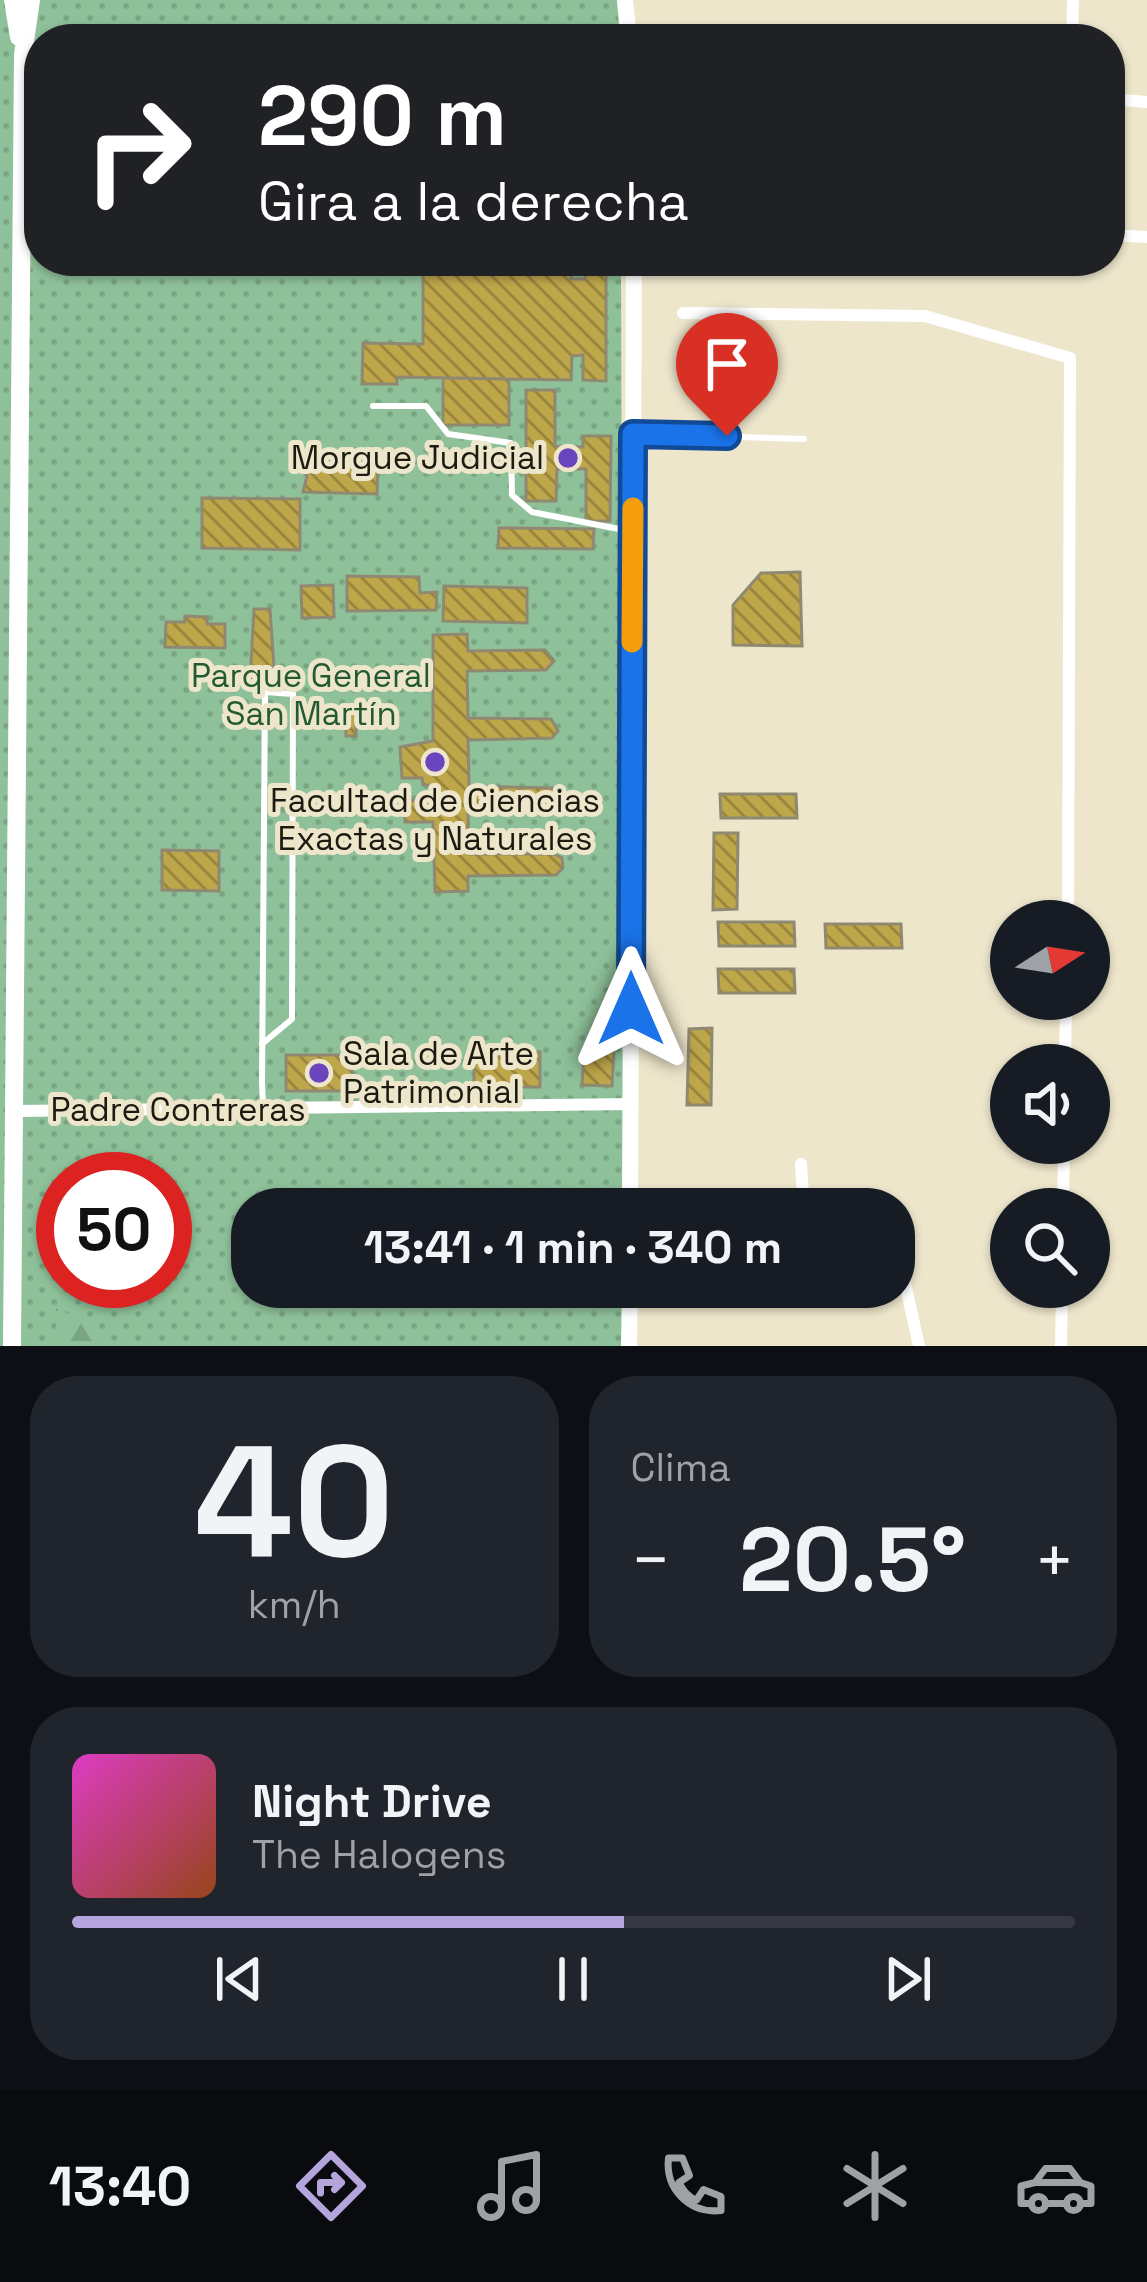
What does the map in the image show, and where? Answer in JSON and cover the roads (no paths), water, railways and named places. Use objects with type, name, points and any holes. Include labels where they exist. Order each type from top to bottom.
[{"type":"main road","points":[[13,0],[23,55]]},
{"type":"main road","points":[[12,1346],[10,525],[24,48]]},
{"type":"main road","points":[[630,1188],[634,276]]},
{"type":"main road","points":[[629,1346],[630,1308]]},
{"type":"street","points":[[683,313],[925,316],[1070,358],[1068,900]]},
{"type":"street","name":"Padre Contreras","points":[[14,1111],[630,1105]]},
{"type":"street","points":[[801,1164],[803,1188]]},
{"type":"street","points":[[911,1308],[919,1346]]},
{"type":"street","points":[[1061,1346],[1062,1308]]},
{"type":"lane","points":[[373,406],[426,406],[448,434],[512,443],[512,495],[532,512],[633,531]]},
{"type":"lane","points":[[633,434],[804,439]]},
{"type":"lane","points":[[262,1044],[292,1019],[293,694],[265,692],[262,1044],[263,1110]]},
{"type":"place","name":"Morgue Judicial","points":[[568,458]]},
{"type":"place","name":"Facultad de Ciencias Exactas y Naturales","points":[[435,762]]},
{"type":"place","name":"Sala de Arte Patrimonial","points":[[319,1073]]},
{"type":"park label","name":"Parque General San Martín","points":[[311,695]]}]
